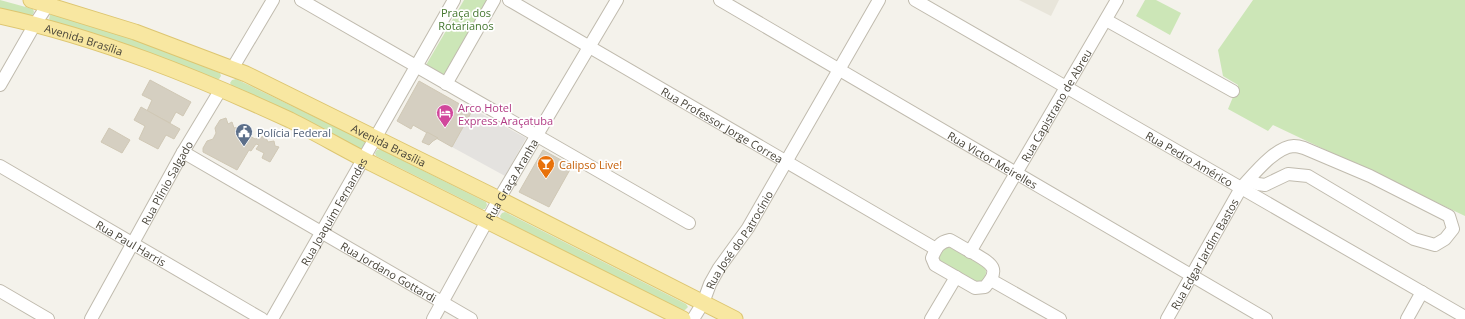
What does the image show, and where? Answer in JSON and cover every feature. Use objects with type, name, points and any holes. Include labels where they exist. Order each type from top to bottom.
[{"type":"main road","name":"Avenida Brasília","points":[[31,0],[50,2],[135,32],[232,69],[500,199],[735,319]]},
{"type":"main road","name":"Avenida Brasília","points":[[0,16],[35,24],[139,57],[221,89],[292,121],[364,159],[683,319]]},
{"type":"street","points":[[232,69],[273,0]]},
{"type":"street","points":[[301,0],[689,224]]},
{"type":"street","name":"Rua Joaquim Fernandes","points":[[272,319],[454,0]]},
{"type":"street","points":[[446,84],[494,0]]},
{"type":"street","name":"Rua Professor Jorge Correa","points":[[509,0],[936,249]]},
{"type":"street","name":"Rua Graça Aranha","points":[[433,319],[500,199],[617,0]]},
{"type":"street","name":"Rua Victor Meirelles","points":[[720,0],[1266,319]]},
{"type":"street","points":[[839,69],[879,0]]},
{"type":"street","name":"Rua Pedro Américo","points":[[915,0],[1066,87],[1245,184],[1465,317]]},
{"type":"street","name":"Rua Capistrano de Abreu","points":[[970,252],[1117,0]]},
{"type":"street","points":[[0,85],[35,24],[50,2]]},
{"type":"street","points":[[1106,20],[1233,91]]},
{"type":"street","name":"Rua José do Patrocínio","points":[[693,319],[703,303],[710,284],[719,268],[726,257],[742,239],[839,69]]},
{"type":"street","name":"Rua Plínio Salgado","points":[[91,319],[183,152],[221,89]]},
{"type":"street","name":"Rua Edgar Jardim Bastos","points":[[1167,319],[1245,184],[1274,154],[1286,148],[1295,146],[1304,148],[1370,176],[1450,216],[1453,229],[1445,239],[1435,245],[1414,239],[1308,176],[1288,174],[1265,185],[1245,184]]},
{"type":"street","name":"Rua Jordano Gottardi","points":[[183,152],[471,319]]},
{"type":"street","name":"Rua Paul Harris","points":[[0,166],[262,319]]},
{"type":"street","points":[[950,240],[970,252],[990,263],[993,270],[991,280],[985,287],[975,288],[936,265],[932,258],[936,249],[943,242],[950,240]]},
{"type":"street","points":[[932,319],[956,277]]},
{"type":"street","points":[[991,280],[1042,315],[1060,319]]},
{"type":"street","points":[[0,291],[48,319]]},
{"type":"street","points":[[1407,319],[1422,292]]},
{"type":"shaded area","points":[[1019,0],[1059,0],[1051,16]]},
{"type":"shaded area","points":[[473,109],[526,138],[505,176],[452,147]]},
{"type":"green space","points":[[0,0],[33,9],[34,12],[32,16],[27,16],[0,8]]},
{"type":"green space","name":"Praça dos Rotarianos","points":[[464,0],[490,0],[446,77],[426,65]]},
{"type":"green space","points":[[1145,0],[1156,0],[1181,13],[1170,35],[1136,16]]},
{"type":"green space","points":[[1253,0],[1465,0],[1465,216],[1273,125],[1268,131],[1228,109],[1238,85],[1223,76],[1218,50]]},
{"type":"green space","points":[[54,14],[156,47],[220,73],[221,76],[219,79],[215,79],[52,22],[49,19],[50,15]]},
{"type":"green space","points":[[236,79],[365,141],[366,144],[364,148],[361,149],[295,115],[232,86],[230,83],[232,80]]},
{"type":"green space","points":[[380,149],[486,202],[487,205],[485,209],[482,209],[376,156],[375,153]]},
{"type":"green space","points":[[505,212],[686,304],[688,307],[683,311],[501,219],[500,216]]},
{"type":"green space","points":[[946,247],[949,247],[985,267],[986,275],[982,281],[976,282],[940,261],[939,258],[941,252]]},
{"type":"building","points":[[150,80],[191,102],[183,116],[176,112],[170,123],[147,111],[152,100],[142,95]]},
{"type":"building","points":[[419,81],[472,111],[452,147],[413,125],[411,129],[397,121]]},
{"type":"building","points":[[141,107],[180,129],[174,139],[166,135],[158,149],[139,139],[145,126],[134,120]]},
{"type":"building","points":[[226,118],[228,124],[232,122],[234,128],[240,127],[241,132],[248,131],[248,135],[255,139],[265,136],[268,142],[274,141],[275,146],[279,147],[270,162],[262,158],[264,153],[256,149],[259,145],[256,144],[251,151],[249,150],[237,170],[203,152],[203,148],[207,141],[213,139],[216,133],[215,128],[220,120]]},
{"type":"building","points":[[109,128],[130,140],[122,153],[101,142]]},
{"type":"building","points":[[427,132],[438,138],[429,145],[422,142]]},
{"type":"building","name":"Calipso Live!","points":[[543,150],[572,166],[549,207],[519,192]]},
{"type":"place","name":"Arco Hotel Express Araçatuba","points":[[445,128]]},
{"type":"place","name":"Polícia Federal","points":[[244,147]]},
{"type":"place","name":"Calipso Live!","points":[[546,179]]}]
